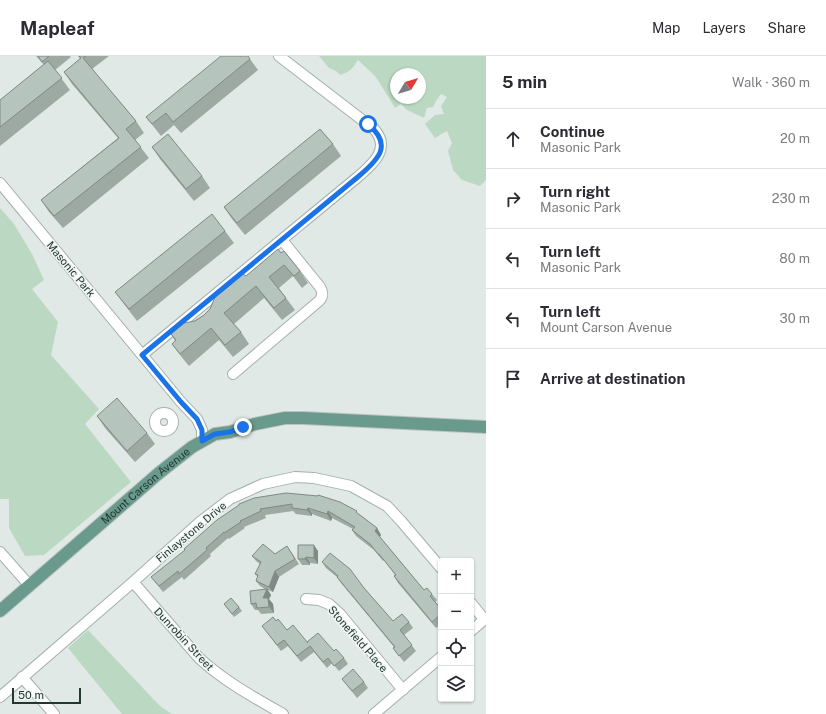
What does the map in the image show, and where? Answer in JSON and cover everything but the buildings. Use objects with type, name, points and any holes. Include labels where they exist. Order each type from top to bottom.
[{"type":"main road","name":"Mount Carson Avenue","points":[[0,611],[175,459],[215,434],[230,432],[255,424],[285,418],[318,418],[486,427]]},
{"type":"street","points":[[142,355],[365,171],[379,155],[382,146],[381,141],[377,133],[368,124],[279,56]]},
{"type":"street","name":"Masonic Park","points":[[0,183],[181,402],[197,419],[202,430],[202,441]]},
{"type":"street","points":[[234,374],[322,297],[320,288],[282,240]]},
{"type":"street","points":[[219,306],[222,290]]},
{"type":"street","points":[[172,330],[187,329]]},
{"type":"street","name":"Finlaystone Drive","points":[[0,697],[200,522],[230,499],[263,484],[295,477],[314,478],[351,486],[386,506],[402,521],[438,564]]},
{"type":"street","points":[[0,552],[30,586]]},
{"type":"street","name":"Dunrobin Street","points":[[133,582],[199,658],[210,668],[223,678],[283,714]]},
{"type":"street","name":"Stonefield Place","points":[[306,599],[319,600],[329,604],[340,614],[402,690]]},
{"type":"street","points":[[472,630],[485,619],[474,606]]},
{"type":"street","points":[[374,714],[438,660]]},
{"type":"street","points":[[22,677],[54,714]]},
{"type":"green space","points":[[319,56],[486,56],[486,180],[480,186],[462,180],[453,170],[448,151],[452,143],[447,131],[435,138],[425,124],[435,115],[444,114],[441,106],[447,97],[441,94],[433,107],[427,108],[424,118],[407,110],[401,104],[426,104],[426,68],[390,68],[390,100],[376,77],[358,60],[346,73],[340,75],[336,71],[329,68]]},
{"type":"green space","points":[[393,104],[401,104],[395,108]]},
{"type":"green space","points":[[0,208],[14,224],[32,254],[44,280],[32,289],[58,322],[51,355],[99,409],[85,424],[131,482],[44,555],[25,556],[9,528],[9,499],[0,499]]},
{"type":"green space","points":[[88,630],[160,706],[172,714],[122,714],[68,648]]},
{"type":"route","points":[[243,427],[230,432],[215,434],[202,441],[202,430],[197,419],[142,355],[371,166],[379,155],[382,146],[380,136],[368,124]]}]
